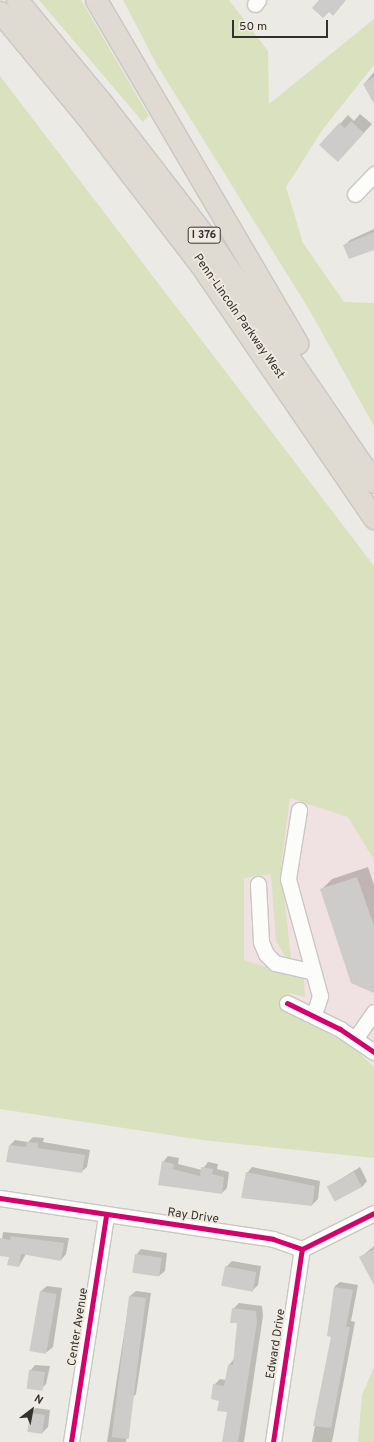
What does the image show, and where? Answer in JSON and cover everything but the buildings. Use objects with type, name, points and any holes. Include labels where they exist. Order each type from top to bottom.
[{"type":"highway","name":"Penn-Lincoln Parkway West","points":[[17,0],[212,246],[374,482]]},
{"type":"highway","points":[[96,0],[239,241],[374,482]]},
{"type":"highway","name":"Penn-Lincoln Parkway West","points":[[0,12],[28,44],[200,264],[374,518]]},
{"type":"highway","points":[[0,17],[28,44]]},
{"type":"street","points":[[354,194],[374,174]]},
{"type":"street","points":[[299,810],[288,879],[320,996],[314,1014]]},
{"type":"street","points":[[258,884],[261,942],[266,954],[275,963],[313,972]]},
{"type":"street","points":[[287,1003],[314,1014],[374,1052]]},
{"type":"street","points":[[355,1039],[374,1012]]},
{"type":"street","name":"Ray Drive","points":[[0,1198],[273,1239],[302,1249]]},
{"type":"street","points":[[302,1249],[374,1213]]},
{"type":"street","name":"Center Avenue","points":[[71,1442],[106,1215]]},
{"type":"street","name":"Edward Drive","points":[[273,1442],[302,1249]]},
{"type":"shaded area","points":[[226,760],[348,817],[374,860],[374,1044],[359,1029],[218,960]]},
{"type":"green space","points":[[39,0],[81,0],[149,116],[143,122]]},
{"type":"green space","points":[[123,0],[229,0],[268,51],[269,104],[374,19],[374,65],[323,129],[286,187],[303,243],[344,302],[374,303],[374,426],[310,311],[157,65]]},
{"type":"green space","points":[[0,76],[374,566],[374,860],[348,817],[290,798],[281,866],[291,959],[285,956],[276,941],[271,874],[244,878],[244,960],[304,979],[305,997],[290,993],[292,1015],[352,1046],[374,1067],[374,1158],[202,1140],[0,1109]]},
{"type":"green space","points":[[374,1367],[374,1442],[358,1442],[362,1395]]},
{"type":"cycle path","points":[[287,1003],[340,1029],[374,1052]]},
{"type":"cycle path","points":[[0,1198],[273,1239],[302,1249],[374,1213]]},
{"type":"cycle path","points":[[71,1442],[106,1215]]},
{"type":"cycle path","points":[[273,1442],[302,1249]]}]
